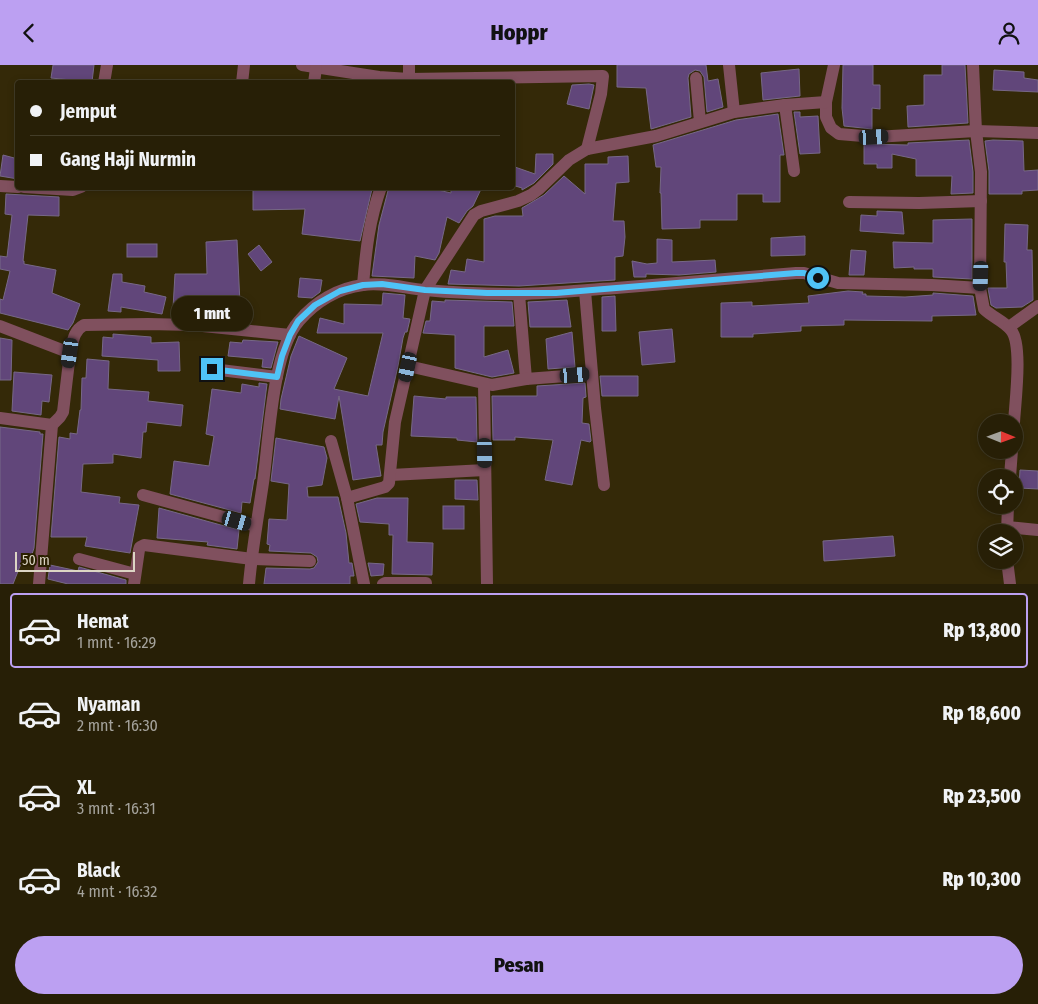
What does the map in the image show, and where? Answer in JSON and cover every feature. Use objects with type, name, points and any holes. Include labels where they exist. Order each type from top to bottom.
[{"type":"street","points":[[104,80],[107,65]]},
{"type":"street","points":[[242,80],[244,65]]},
{"type":"street","points":[[302,65],[402,80]]},
{"type":"street","points":[[409,65],[409,80]]},
{"type":"street","points":[[729,65],[734,112]]},
{"type":"street","points":[[834,65],[826,102],[826,117],[831,128],[839,135],[874,137],[976,131],[1038,133]]},
{"type":"street","points":[[973,65],[976,131],[981,172],[980,288],[984,309],[1009,327],[1016,336],[1014,414]]},
{"type":"street","points":[[314,80],[316,68]]},
{"type":"street","points":[[427,80],[603,70],[601,94],[587,149]]},
{"type":"street","points":[[696,78],[700,122]]},
{"type":"street","points":[[347,498],[385,487],[389,483],[396,422],[425,290],[474,215],[531,195],[569,160],[587,149],[656,136],[734,112],[826,102]]},
{"type":"street","points":[[785,105],[794,171]]},
{"type":"street","points":[[0,186],[15,187]]},
{"type":"street","points":[[363,285],[367,236],[380,190]]},
{"type":"street","points":[[849,202],[919,203],[981,201]]},
{"type":"street","points":[[249,584],[277,377],[282,356],[298,321],[315,305],[340,291],[363,285],[382,284],[425,290],[519,294],[585,291],[796,273],[804,273],[838,283],[980,288]]},
{"type":"street","points":[[585,291],[604,485]]},
{"type":"street","points":[[519,294],[526,379]]},
{"type":"street","points":[[1009,327],[1038,305]]},
{"type":"street","points":[[39,584],[52,425],[62,412],[70,353],[78,328],[84,325],[193,325],[290,335]]},
{"type":"street","points":[[0,326],[70,353]]},
{"type":"street","points":[[408,367],[484,384],[592,375]]},
{"type":"street","points":[[212,369],[277,377]]},
{"type":"street","points":[[484,384],[487,584]]},
{"type":"street","points":[[0,418],[52,425]]},
{"type":"street","points":[[331,441],[347,498],[364,584]]},
{"type":"street","points":[[391,475],[485,470]]},
{"type":"street","points":[[143,495],[256,526]]},
{"type":"street","points":[[1023,530],[1038,530]]},
{"type":"street","points":[[79,559],[134,579],[140,547],[144,545],[252,559],[310,561]]},
{"type":"street","points":[[1008,569],[1010,584]]},
{"type":"street","points":[[383,584],[426,583]]},
{"type":"building","points":[[53,65],[94,65],[92,80],[51,78]]},
{"type":"building","points":[[617,65],[706,65],[708,81],[718,79],[723,107],[707,112],[704,77],[700,71],[695,70],[689,74],[688,78],[691,117],[651,129],[646,88],[617,87]]},
{"type":"building","points":[[843,65],[873,65],[873,85],[880,85],[880,109],[872,108],[872,129],[844,126],[842,108]]},
{"type":"building","points":[[942,65],[965,65],[968,123],[908,127],[907,106],[924,105],[924,75],[942,75]]},
{"type":"building","points":[[799,69],[800,96],[763,100],[761,73]]},
{"type":"building","points":[[994,70],[1024,72],[1024,78],[1038,80],[1038,92],[993,90]]},
{"type":"building","points":[[572,85],[594,85],[589,109],[567,104]]},
{"type":"building","points":[[794,112],[800,112],[800,117],[818,116],[820,153],[800,154]]},
{"type":"building","points":[[778,114],[784,155],[780,155],[780,202],[763,202],[763,194],[737,194],[737,220],[700,220],[700,228],[662,229],[661,167],[656,167],[653,145],[736,120]]},
{"type":"building","points":[[969,140],[973,172],[973,193],[951,194],[952,176],[916,176],[916,159],[892,154],[892,168],[877,168],[877,164],[864,164],[864,144],[908,145],[908,143]]},
{"type":"building","points":[[985,141],[1023,141],[1024,171],[1038,170],[1038,190],[1022,191],[1022,194],[989,194],[989,171]]},
{"type":"building","points":[[536,154],[553,154],[553,164],[534,183],[522,190],[522,188],[515,186],[515,167],[535,174]]},
{"type":"building","points":[[3,155],[15,158],[15,178],[0,176]]},
{"type":"building","points":[[628,156],[629,182],[616,183],[613,221],[624,221],[625,237],[623,256],[615,257],[615,280],[519,286],[448,284],[451,270],[465,272],[467,259],[484,262],[484,219],[495,216],[523,216],[522,208],[544,195],[564,176],[585,194],[585,164],[608,164],[608,157]]},
{"type":"building","points":[[253,190],[372,190],[360,241],[302,234],[305,209],[253,210]]},
{"type":"building","points":[[388,190],[438,190],[451,193],[451,190],[481,190],[473,206],[459,223],[447,217],[439,253],[435,260],[415,256],[414,278],[372,276],[379,225]]},
{"type":"building","points":[[6,194],[59,197],[59,216],[28,215],[23,261],[24,264],[56,270],[52,293],[80,304],[73,323],[68,330],[0,313],[0,299],[3,300],[10,271],[0,269],[0,256],[7,257],[12,215],[5,214]]},
{"type":"building","points":[[877,211],[902,212],[904,234],[860,231],[861,215],[877,216]]},
{"type":"building","points":[[972,219],[972,279],[933,277],[933,269],[914,269],[914,267],[894,268],[893,242],[933,243],[933,220]]},
{"type":"building","points":[[1005,224],[1028,225],[1027,250],[1032,250],[1033,300],[1022,307],[996,308],[991,305],[988,288],[1007,288],[1006,262],[1004,262]]},
{"type":"building","points":[[805,236],[805,255],[771,256],[771,238]]},
{"type":"building","points":[[657,239],[672,240],[672,262],[715,260],[716,272],[679,275],[646,274],[646,277],[634,277],[632,261],[647,264],[657,263]]},
{"type":"building","points":[[237,240],[240,304],[210,305],[210,312],[173,308],[175,274],[207,274],[206,242]]},
{"type":"building","points":[[127,244],[157,244],[157,257],[127,257]]},
{"type":"building","points":[[259,245],[272,262],[261,271],[248,254]]},
{"type":"building","points":[[851,250],[866,251],[864,275],[849,275]]},
{"type":"building","points":[[113,274],[122,274],[122,282],[145,286],[144,292],[166,297],[162,314],[121,307],[121,312],[108,311]]},
{"type":"building","points":[[300,278],[322,280],[320,292],[312,298],[298,297]]},
{"type":"building","points":[[848,291],[863,292],[862,294],[866,294],[866,296],[905,297],[933,295],[933,293],[973,296],[976,315],[932,316],[932,321],[844,320],[844,325],[801,326],[801,331],[753,334],[753,337],[721,337],[721,303],[752,302],[752,306],[809,303],[808,296]]},
{"type":"building","points":[[383,293],[405,295],[403,318],[410,319],[407,332],[405,332],[403,338],[383,432],[382,445],[376,445],[381,476],[353,480],[339,396],[335,419],[280,409],[281,399],[291,356],[299,336],[347,358],[334,389],[368,396],[383,333],[317,333],[320,318],[344,324],[344,304],[382,305]]},
{"type":"building","points":[[615,296],[616,331],[602,331],[602,297]]},
{"type":"building","points":[[445,300],[512,302],[514,326],[484,326],[484,357],[508,350],[514,373],[492,377],[455,368],[455,335],[423,333],[426,321],[430,321],[432,301],[445,302]]},
{"type":"building","points":[[567,300],[571,327],[530,327],[528,302]]},
{"type":"building","points":[[672,329],[675,362],[642,365],[639,332]]},
{"type":"building","points":[[572,332],[575,367],[548,369],[546,339]]},
{"type":"building","points":[[113,334],[151,337],[151,343],[179,342],[180,371],[158,371],[158,360],[102,356],[103,337],[113,338]]},
{"type":"building","points":[[0,338],[12,340],[11,380],[0,380]]},
{"type":"building","points":[[243,340],[278,342],[271,368],[262,367],[263,359],[228,356],[230,342],[242,343]]},
{"type":"building","points":[[87,359],[109,361],[108,389],[149,392],[148,401],[183,405],[181,426],[147,422],[146,432],[143,432],[141,458],[113,454],[113,463],[83,464],[81,492],[120,497],[119,503],[139,505],[130,553],[85,546],[87,537],[51,537],[59,437],[70,439],[70,433],[77,434],[81,410],[82,378],[86,378]]},
{"type":"building","points":[[14,372],[52,375],[49,402],[42,401],[41,415],[12,411]]},
{"type":"building","points":[[600,376],[638,376],[638,396],[602,396]]},
{"type":"building","points":[[259,383],[267,384],[255,479],[250,503],[242,502],[241,513],[170,494],[174,461],[209,466],[214,436],[206,434],[212,389],[241,393],[242,384],[259,387]]},
{"type":"building","points":[[585,383],[586,397],[583,398],[582,423],[589,424],[591,441],[581,440],[572,485],[545,480],[553,440],[515,437],[515,440],[493,440],[492,396],[537,396],[537,386]]},
{"type":"building","points":[[414,396],[446,399],[446,397],[476,397],[477,442],[457,440],[457,438],[411,436]]},
{"type":"building","points":[[0,427],[43,434],[34,548],[31,557],[24,556],[13,584],[0,584]]},
{"type":"building","points":[[276,438],[324,447],[327,458],[322,485],[307,487],[308,497],[338,497],[346,533],[349,563],[352,563],[354,576],[350,576],[350,584],[264,584],[266,568],[310,569],[314,568],[318,562],[317,557],[311,553],[269,551],[270,545],[267,544],[269,519],[287,520],[289,484],[271,481]]},
{"type":"building","points":[[1023,470],[1038,471],[1038,489],[1023,488]]},
{"type":"building","points":[[455,480],[477,480],[478,500],[455,499]]},
{"type":"building","points":[[377,498],[408,498],[407,542],[433,543],[432,575],[392,574],[393,535],[389,535],[389,524],[360,522],[356,504]]},
{"type":"building","points":[[443,506],[464,506],[464,529],[443,529]]},
{"type":"building","points":[[159,508],[239,530],[237,549],[207,545],[208,542],[157,538]]},
{"type":"building","points":[[893,536],[895,556],[824,561],[823,541]]},
{"type":"building","points":[[368,563],[384,564],[383,575],[371,576]]},
{"type":"building","points":[[50,565],[78,571],[79,567],[126,580],[126,584],[68,584],[48,579]]},
{"type":"route","points":[[212,369],[277,377],[282,356],[298,321],[315,305],[340,291],[363,285],[382,284],[425,290],[519,294],[585,291],[796,273],[804,273],[818,278]]}]
